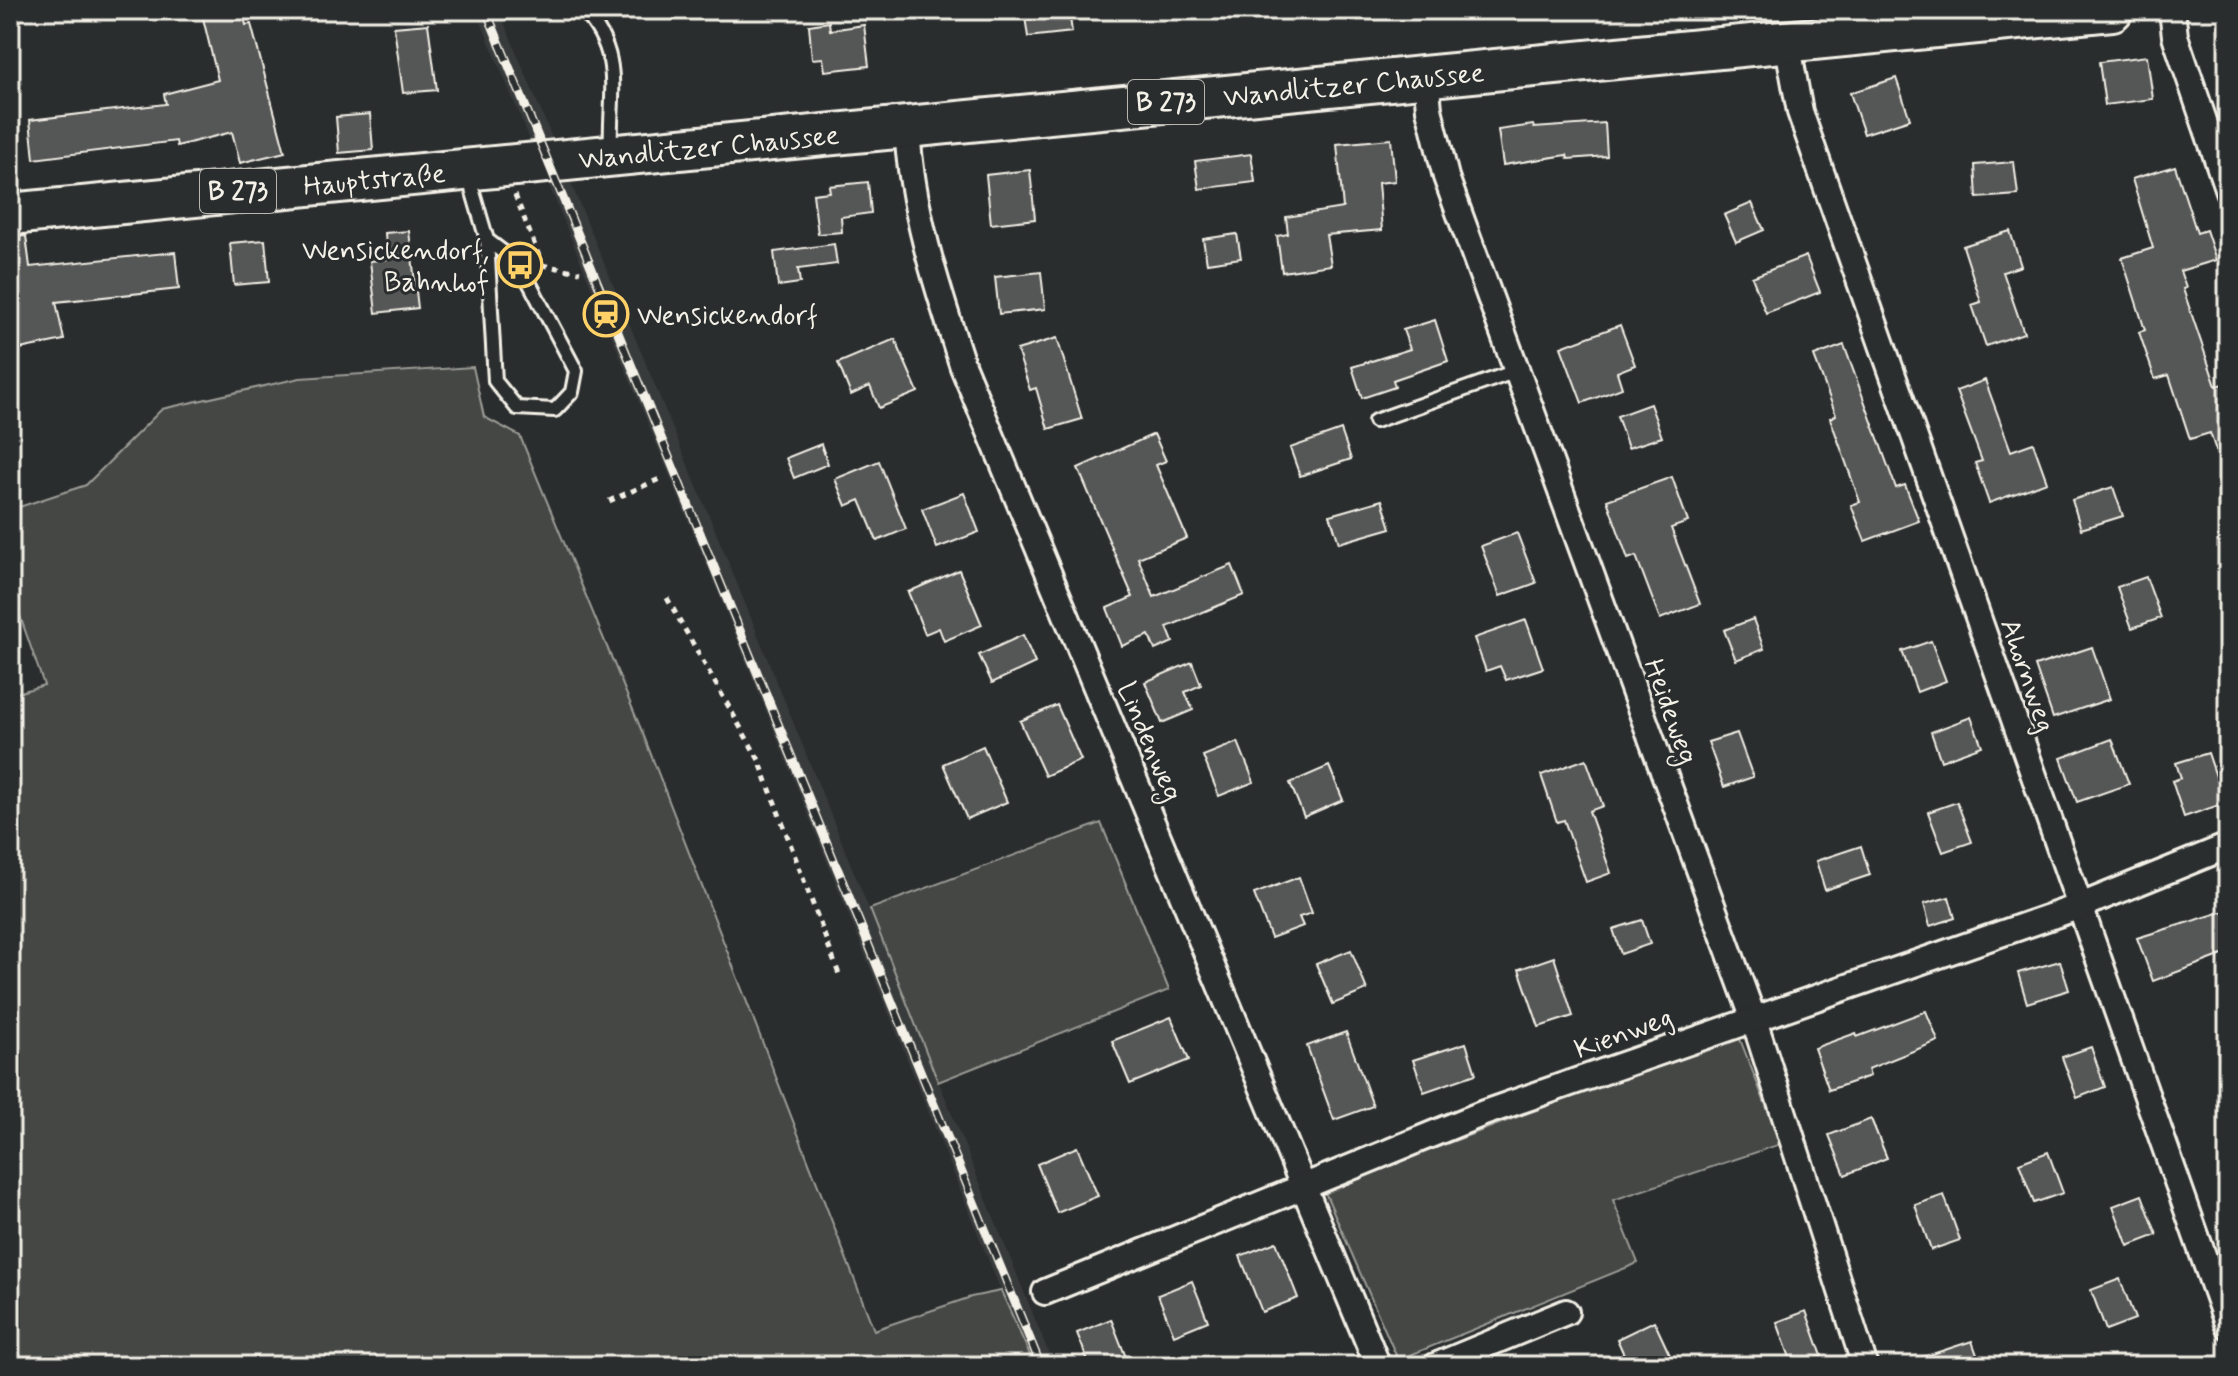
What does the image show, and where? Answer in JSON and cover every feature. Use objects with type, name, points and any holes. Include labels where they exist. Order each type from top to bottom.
[{"type":"main road","name":"Wandlitzer Chaussee","points":[[548,161],[2112,10]]},
{"type":"main road","name":"Hauptstraße","points":[[10,214],[548,161]]},
{"type":"street","points":[[2172,10],[2175,36],[2228,191]]},
{"type":"street","name":"Ahornweg","points":[[1787,41],[1800,112],[2228,1326]]},
{"type":"street","name":"Heideweg","points":[[1426,77],[1446,177],[1753,1017],[1865,1366]]},
{"type":"street","name":"Lindenweg","points":[[907,127],[915,187],[936,283],[963,367],[1378,1366]]},
{"type":"street","name":"Kienweg","points":[[1045,1292],[1484,1113],[1753,1017],[2078,907],[2228,846]]},
{"type":"street","points":[[1435,1366],[1566,1312]]},
{"type":"lane","points":[[583,10],[609,49],[614,82],[612,156]]},
{"type":"lane","points":[[466,168],[487,240],[495,381],[517,408],[555,410],[572,392],[576,371],[520,265],[487,240]]},
{"type":"lane","points":[[1375,421],[1516,371]]},
{"type":"path","points":[[511,186],[543,267],[580,272]]},
{"type":"path","points":[[609,501],[662,478]]},
{"type":"path","points":[[667,598],[759,760],[840,977]]},
{"type":"shaded area","points":[[476,10],[499,10],[732,571],[1054,1366],[1035,1366],[1001,1291],[713,580]]},
{"type":"shaded area","points":[[473,367],[484,417],[520,436],[643,734],[874,1330],[971,1297],[1001,1291],[1035,1366],[10,1366],[10,695],[44,685],[10,587],[10,510],[86,485],[162,409],[300,378]]},
{"type":"shaded area","points":[[1101,823],[1169,990],[938,1082],[870,909]]},
{"type":"shaded area","points":[[1738,1034],[1781,1144],[1613,1200],[1638,1263],[1398,1360],[1324,1190]]},
{"type":"building","points":[[201,10],[242,10],[246,25],[251,24],[285,152],[240,163],[232,132],[177,146],[176,141],[34,159],[30,120],[166,104],[164,94],[218,80]]},
{"type":"building","points":[[1024,10],[1069,10],[1072,32],[1028,37]]},
{"type":"building","points":[[829,22],[830,30],[864,25],[869,66],[825,71],[823,58],[812,59],[809,25]]},
{"type":"building","points":[[428,24],[437,90],[403,93],[394,27]]},
{"type":"building","points":[[2147,56],[2153,99],[2105,105],[2099,62]]},
{"type":"building","points":[[1896,78],[1910,119],[1864,134],[1850,93]]},
{"type":"building","points":[[370,114],[373,150],[339,153],[336,117]]},
{"type":"building","points":[[1605,123],[1607,156],[1568,159],[1567,155],[1503,165],[1498,130],[1533,125],[1534,128]]},
{"type":"building","points":[[1391,139],[1395,181],[1378,183],[1382,230],[1326,235],[1331,265],[1282,272],[1277,236],[1288,234],[1286,217],[1343,208],[1337,144]]},
{"type":"building","points":[[1251,154],[1255,182],[1199,189],[1195,161]]},
{"type":"building","points":[[2014,162],[2018,195],[1977,198],[1975,165]]},
{"type":"building","points":[[2175,166],[2197,233],[2206,230],[2216,260],[2180,271],[2186,288],[2183,289],[2216,386],[2228,383],[2228,473],[2224,474],[2210,433],[2190,439],[2169,375],[2155,379],[2139,332],[2145,330],[2122,258],[2153,248],[2132,179]]},
{"type":"building","points":[[1030,170],[1035,219],[991,224],[986,175]]},
{"type":"building","points":[[868,182],[871,213],[841,217],[842,232],[818,234],[813,194],[830,192],[829,186]]},
{"type":"building","points":[[1752,203],[1764,230],[1736,242],[1724,215]]},
{"type":"building","points":[[409,231],[418,308],[376,313],[370,261],[387,259],[385,233]]},
{"type":"building","points":[[2010,231],[2021,266],[2003,272],[2024,333],[1986,346],[1972,305],[1981,302],[1963,246]]},
{"type":"building","points":[[1237,234],[1241,258],[1207,263],[1203,239]]},
{"type":"building","points":[[26,236],[30,267],[175,252],[179,289],[56,302],[64,340],[10,351],[10,237]]},
{"type":"building","points":[[265,240],[269,282],[234,285],[230,243]]},
{"type":"building","points":[[834,244],[837,264],[798,269],[800,283],[778,286],[774,252]]},
{"type":"building","points":[[1806,256],[1820,292],[1766,313],[1752,277]]},
{"type":"building","points":[[1041,272],[1045,309],[999,314],[995,277]]},
{"type":"building","points":[[1435,320],[1448,361],[1393,380],[1395,387],[1362,398],[1352,367],[1410,349],[1403,330]]},
{"type":"building","points":[[1620,325],[1635,365],[1617,372],[1622,388],[1582,403],[1561,347]]},
{"type":"building","points":[[1057,338],[1082,419],[1048,429],[1036,388],[1030,390],[1017,350]]},
{"type":"building","points":[[895,339],[918,392],[879,408],[870,386],[851,395],[838,363]]},
{"type":"building","points":[[1844,345],[1896,488],[1905,485],[1919,521],[1865,541],[1851,505],[1860,502],[1830,418],[1836,415],[1814,356]]},
{"type":"building","points":[[1985,380],[2011,451],[2033,443],[2047,482],[1989,503],[1975,463],[1982,461],[1956,391]]},
{"type":"building","points":[[1650,404],[1662,437],[1628,448],[1617,416]]},
{"type":"building","points":[[1341,430],[1351,459],[1300,476],[1290,448]]},
{"type":"building","points":[[1154,434],[1166,461],[1156,465],[1187,538],[1138,558],[1154,597],[1232,565],[1244,595],[1167,627],[1173,642],[1155,650],[1149,635],[1122,646],[1107,608],[1133,597],[1078,468]]},
{"type":"building","points":[[821,444],[828,464],[794,478],[786,458]]},
{"type":"building","points":[[879,461],[906,529],[877,541],[860,500],[846,506],[835,479]]},
{"type":"building","points":[[1672,477],[1688,522],[1671,528],[1700,604],[1660,619],[1636,556],[1628,559],[1607,500]]},
{"type":"building","points":[[2113,487],[2123,516],[2081,529],[2072,500]]},
{"type":"building","points":[[964,493],[979,532],[937,548],[922,509]]},
{"type":"building","points":[[1382,500],[1391,528],[1339,543],[1330,515]]},
{"type":"building","points":[[1517,533],[1536,583],[1500,596],[1481,546]]},
{"type":"building","points":[[959,570],[982,625],[944,641],[939,628],[925,634],[908,592]]},
{"type":"building","points":[[2146,577],[2161,618],[2132,628],[2117,587]]},
{"type":"building","points":[[1753,619],[1764,649],[1736,660],[1724,630]]},
{"type":"building","points":[[1526,620],[1543,668],[1506,680],[1500,666],[1486,671],[1474,638]]},
{"type":"building","points":[[1023,635],[1035,663],[992,683],[979,655]]},
{"type":"building","points":[[1931,641],[1946,681],[1917,692],[1902,651]]},
{"type":"building","points":[[2092,647],[2110,699],[2053,718],[2035,666]]},
{"type":"building","points":[[1192,662],[1201,685],[1185,692],[1193,710],[1162,723],[1145,682]]},
{"type":"building","points":[[1057,705],[1081,760],[1045,776],[1020,721]]},
{"type":"building","points":[[1971,717],[1982,746],[1941,761],[1931,732]]},
{"type":"building","points":[[1737,733],[1753,777],[1724,787],[1708,742]]},
{"type":"building","points":[[2112,739],[2129,784],[2077,802],[2061,758]]},
{"type":"building","points":[[1238,742],[1254,782],[1219,796],[1203,756]]},
{"type":"building","points":[[983,746],[1007,802],[967,819],[943,764]]},
{"type":"building","points":[[2208,753],[2225,803],[2184,817],[2172,781],[2181,778],[2176,763]]},
{"type":"building","points":[[1586,759],[1603,806],[1589,811],[1611,873],[1586,882],[1564,820],[1557,822],[1541,775]]},
{"type":"building","points":[[1329,766],[1343,800],[1304,817],[1290,783]]},
{"type":"building","points":[[1957,802],[1972,842],[1943,852],[1928,812]]},
{"type":"building","points":[[1861,846],[1870,875],[1825,890],[1816,861]]},
{"type":"building","points":[[1299,877],[1312,913],[1299,917],[1303,926],[1271,938],[1254,894]]},
{"type":"building","points":[[1949,897],[1955,918],[1930,926],[1924,904]]},
{"type":"building","points":[[2228,910],[2228,953],[2153,981],[2137,938]]},
{"type":"building","points":[[1642,920],[1650,944],[1621,954],[1613,929]]},
{"type":"building","points":[[1351,950],[1367,990],[1333,1004],[1316,964]]},
{"type":"building","points":[[1554,957],[1573,1016],[1539,1027],[1519,969]]},
{"type":"building","points":[[2060,961],[2069,990],[2027,1003],[2018,973]]},
{"type":"building","points":[[1926,1011],[1938,1041],[1868,1069],[1870,1076],[1829,1090],[1814,1048],[1856,1033],[1857,1037]]},
{"type":"building","points":[[1171,1017],[1189,1060],[1130,1084],[1112,1041]]},
{"type":"building","points":[[1346,1032],[1373,1106],[1334,1120],[1307,1046]]},
{"type":"building","points":[[1466,1043],[1476,1074],[1424,1092],[1413,1060]]},
{"type":"building","points":[[2091,1047],[2105,1087],[2077,1098],[2062,1057]]},
{"type":"building","points":[[1871,1119],[1887,1158],[1845,1175],[1829,1135]]},
{"type":"building","points":[[1077,1147],[1098,1196],[1057,1213],[1037,1164]]},
{"type":"building","points":[[2048,1152],[2063,1193],[2034,1203],[2019,1163]]},
{"type":"building","points":[[1944,1195],[1960,1240],[1931,1250],[1915,1205]]},
{"type":"building","points":[[2142,1195],[2157,1235],[2128,1246],[2113,1206]]},
{"type":"building","points":[[1276,1242],[1298,1298],[1262,1312],[1240,1256]]},
{"type":"building","points":[[2120,1279],[2135,1319],[2106,1330],[2091,1290]]},
{"type":"building","points":[[1192,1281],[1208,1321],[1174,1335],[1158,1295]]},
{"type":"building","points":[[1806,1311],[1822,1356],[1793,1366],[1777,1322]]},
{"type":"building","points":[[1111,1319],[1127,1360],[1111,1366],[1090,1366],[1077,1333]]},
{"type":"building","points":[[1654,1321],[1675,1366],[1629,1366],[1617,1339]]},
{"type":"building","points":[[1972,1341],[1981,1366],[1909,1366],[1908,1362]]},
{"type":"railway","points":[[486,10],[1041,1366]]},
{"type":"place","name":"Wensickendorf, Bahnhof","points":[[520,265]]},
{"type":"place","name":"Wensickendorf","points":[[606,314]]}]
